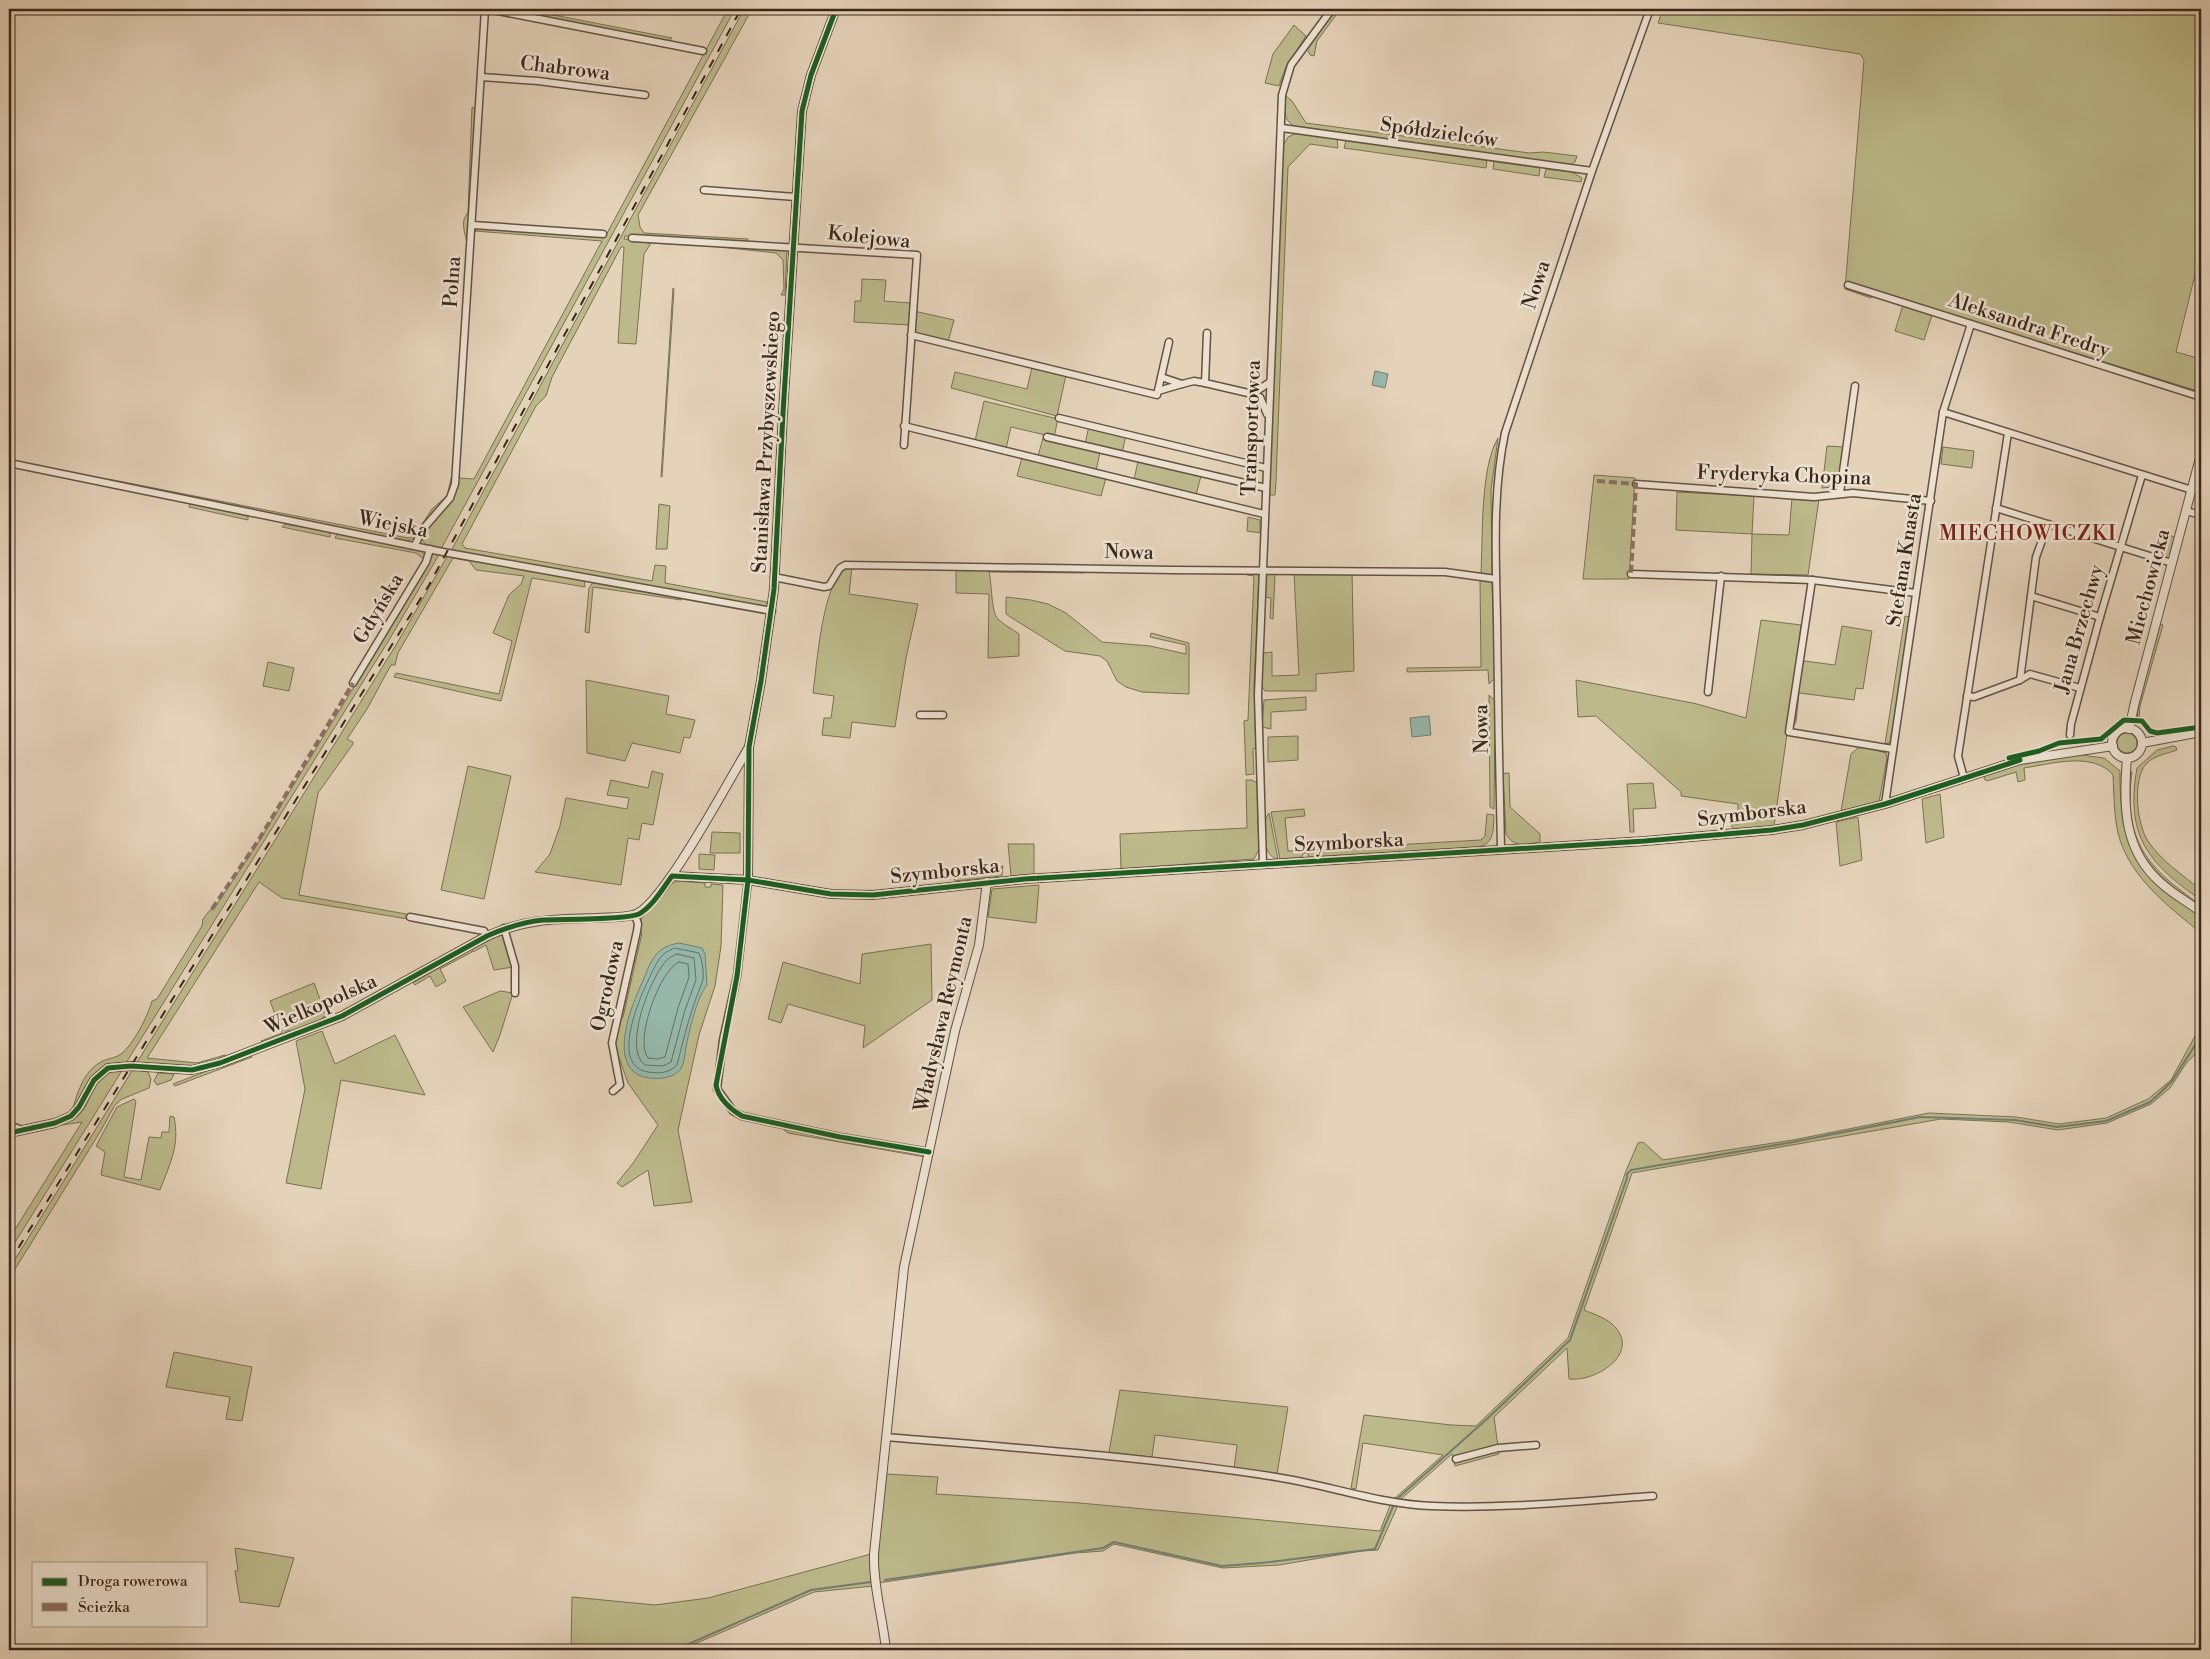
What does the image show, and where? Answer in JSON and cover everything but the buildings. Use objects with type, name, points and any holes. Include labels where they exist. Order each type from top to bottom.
[{"type":"street","points":[[486,9],[703,51]]},
{"type":"street","name":"Polna","points":[[415,545],[423,529],[450,498],[455,484],[486,9]]},
{"type":"street","name":"Stanisława Przybyszewskiego","points":[[748,880],[749,747],[772,611],[796,197],[806,93],[836,9]]},
{"type":"street","name":"Transportowca","points":[[1263,864],[1258,695],[1282,95],[1291,65],[1332,9]]},
{"type":"street","name":"Nowa","points":[[1501,849],[1496,490],[1505,433],[1592,171],[1650,9]]},
{"type":"street","name":"Chabrowa","points":[[482,77],[538,80],[645,95]]},
{"type":"street","name":"Spółdzielców","points":[[1282,128],[1592,171]]},
{"type":"street","points":[[704,190],[796,197]]},
{"type":"street","points":[[473,225],[603,234]]},
{"type":"street","name":"Kolejowa","points":[[632,238],[917,255],[904,446]]},
{"type":"street","name":"Aleksandra Fredry","points":[[1848,285],[2201,397]]},
{"type":"street","name":"Stefana Knasta","points":[[1885,804],[1943,412],[1971,324]]},
{"type":"street","points":[[1205,383],[1207,333]]},
{"type":"street","points":[[911,335],[1157,395],[1169,342]]},
{"type":"street","points":[[1161,377],[1182,384]]},
{"type":"street","points":[[1158,391],[1194,381],[1248,393],[1260,397],[1264,404],[1268,422]]},
{"type":"street","points":[[1248,393],[1257,391],[1270,382]]},
{"type":"street","points":[[1840,493],[1855,386]]},
{"type":"street","points":[[1943,412],[2192,490]]},
{"type":"street","points":[[1059,418],[1266,468]]},
{"type":"street","points":[[904,426],[1264,514]]},
{"type":"street","points":[[1964,778],[1958,756],[2008,433]]},
{"type":"street","points":[[1047,437],[1266,488]]},
{"type":"street","name":"Miechowicka","points":[[2130,729],[2135,702],[2201,454]]},
{"type":"street","name":"Wiejska","points":[[9,463],[430,549],[772,611]]},
{"type":"street","name":"Jana Brzechwy","points":[[2070,735],[2080,688],[2142,474]]},
{"type":"street","name":"Fryderyka Chopina","points":[[1636,484],[1814,497],[1840,493],[1931,501]]},
{"type":"street","points":[[1996,508],[2172,563]]},
{"type":"street","points":[[2186,511],[2201,515]]},
{"type":"street","points":[[2020,680],[2036,557],[2048,524]]},
{"type":"street","name":"Gdyńska","points":[[353,683],[426,562],[430,549]]},
{"type":"street","name":"Nowa","points":[[774,577],[824,587],[829,586],[840,568],[845,565],[1445,572],[1496,579]]},
{"type":"street","points":[[1631,574],[1812,580],[1916,594]]},
{"type":"street","points":[[1708,692],[1721,576]]},
{"type":"street","points":[[1812,580],[1789,732],[1893,750]]},
{"type":"street","points":[[2031,596],[2100,617]]},
{"type":"street","points":[[1967,696],[1974,696],[2020,680],[2030,674],[2080,688]]},
{"type":"street","points":[[920,716],[943,715]]},
{"type":"street","points":[[2130,729],[2137,732],[2142,743],[2137,755],[2127,758],[2119,756],[2113,746],[2116,733],[2121,730],[2130,729]]},
{"type":"street","points":[[2142,743],[2201,732]]},
{"type":"street","name":"Szymborska","points":[[672,876],[748,880],[830,894],[872,896],[987,882],[1772,830],[1803,825],[1885,804],[2038,756],[2113,746]]},
{"type":"street","name":"Stanisława Przybyszewskiego","points":[[672,876],[749,747]]},
{"type":"street","points":[[2127,758],[2125,813],[2127,827],[2136,852],[2160,883],[2201,912]]},
{"type":"street","points":[[635,915],[640,914],[651,903],[672,876]]},
{"type":"street","points":[[748,880],[737,976],[723,1040],[717,1090],[733,1111],[742,1116],[840,1137],[929,1152]]},
{"type":"street","name":"Władysława Reymonta","points":[[886,1650],[874,1573],[904,1267],[956,1031],[979,945],[987,882]]},
{"type":"street","name":"Wielkopolska","points":[[9,1133],[55,1123],[71,1116],[79,1107],[94,1080],[108,1068],[131,1066],[192,1070],[220,1063],[342,1016],[504,928],[541,920],[635,915]]},
{"type":"street","name":"Ogrodowa","points":[[613,1091],[620,1085],[612,1043],[637,931],[638,924],[635,915]]},
{"type":"street","points":[[410,917],[484,931],[487,936]]},
{"type":"street","points":[[504,928],[515,966],[515,993]]},
{"type":"street","points":[[9,1125],[22,1130]]},
{"type":"street","points":[[886,1436],[1060,1452],[1278,1477],[1407,1504],[1505,1505],[1653,1496]]},
{"type":"street","points":[[1456,1459],[1498,1448],[1536,1445]]},
{"type":"shaded area","points":[[728,9],[735,9],[441,549],[426,545],[422,540],[422,535],[452,499],[459,478],[474,479],[602,241],[475,231],[481,228],[605,237]]},
{"type":"shaded area","points":[[744,9],[752,9],[638,215],[640,227],[644,233],[748,239],[747,243],[625,236],[624,239],[787,250],[785,295],[781,295],[784,289],[783,260],[776,253],[711,246],[651,243],[644,254],[636,344],[618,343],[624,247],[621,247],[552,377],[546,396],[536,406],[462,544],[465,548],[652,581],[655,565],[666,566],[665,583],[767,602],[767,607],[451,551]]},
{"type":"shaded area","points":[[1663,9],[2201,9],[2201,250],[2176,352],[2201,359],[2201,392],[1934,309],[1924,340],[1895,331],[1903,305],[1872,295],[1871,298],[1845,289],[1864,60],[1860,54],[1658,23]]},
{"type":"shaded area","points":[[1335,10],[1339,11],[1317,41],[1314,56],[1310,55],[1307,48]]},
{"type":"shaded area","points":[[538,12],[672,38],[668,42],[538,17]]},
{"type":"shaded area","points":[[1294,25],[1306,36],[1286,67],[1279,86],[1265,83],[1273,54]]},
{"type":"shaded area","points":[[1286,96],[1292,101],[1306,123],[1529,153],[1543,152],[1577,156],[1575,162],[1570,165],[1294,126],[1287,120],[1284,108]]},
{"type":"shaded area","points":[[472,107],[476,109],[455,470],[448,497],[417,536],[405,541],[107,481],[108,479],[408,538],[415,535],[432,509],[447,496],[453,470],[467,245],[463,224],[468,213]]},
{"type":"shaded area","points":[[1297,133],[1337,139],[1338,148],[1310,144],[1288,167],[1276,481],[1275,495],[1269,495],[1283,146],[1288,137]]},
{"type":"shaded area","points":[[1346,140],[1487,160],[1486,168],[1344,148]]},
{"type":"shaded area","points":[[1494,161],[1540,168],[1539,176],[1493,169]]},
{"type":"shaded area","points":[[1546,169],[1572,172],[1582,178],[1581,182],[1544,177]]},
{"type":"shaded area","points":[[862,279],[886,280],[884,301],[910,303],[909,325],[854,322],[855,301],[861,301]]},
{"type":"shaded area","points":[[673,288],[673,305],[661,477]]},
{"type":"shaded area","points":[[914,311],[954,320],[948,342],[914,334]]},
{"type":"shaded area","points":[[1032,367],[1066,375],[1057,416],[951,388],[955,372],[1027,389]]},
{"type":"shaded area","points":[[984,401],[1058,419],[1054,437],[1011,427],[1006,449],[975,441]]},
{"type":"shaded area","points":[[1089,426],[1126,435],[1122,453],[1085,444]]},
{"type":"shaded area","points":[[1043,438],[1100,452],[1096,471],[1038,456]]},
{"type":"shaded area","points":[[1498,438],[1491,490],[1492,575],[1481,573],[1483,522],[1488,467]]},
{"type":"shaded area","points":[[1827,446],[1844,447],[1838,482],[1833,487],[1822,488]]},
{"type":"shaded area","points":[[1943,447],[1974,451],[1972,468],[1941,464]]},
{"type":"shaded area","points":[[1022,457],[1106,478],[1101,496],[1017,476]]},
{"type":"shaded area","points":[[1138,461],[1201,476],[1196,495],[1134,480]]},
{"type":"shaded area","points":[[1594,475],[1635,478],[1629,579],[1583,579]]},
{"type":"shaded area","points":[[1677,492],[1754,496],[1752,534],[1676,530]]},
{"type":"shaded area","points":[[1792,498],[1819,499],[1808,575],[1751,574],[1752,534],[1789,535]]},
{"type":"shaded area","points":[[190,503],[248,516],[248,520],[189,507]]},
{"type":"shaded area","points":[[659,504],[670,506],[667,549],[656,549]]},
{"type":"shaded area","points":[[1248,517],[1260,520],[1260,533],[1247,531]]},
{"type":"shaded area","points":[[285,524],[330,532],[330,537],[282,527]]},
{"type":"shaded area","points":[[337,534],[423,550],[426,555],[425,560],[416,553],[335,538]]},
{"type":"shaded area","points":[[2168,535],[2175,537],[2169,558],[2167,559],[2161,557]]},
{"type":"shaded area","points":[[433,553],[440,553],[389,640],[126,1063],[114,1064],[98,1071],[73,1108],[80,1087],[91,1069],[103,1061],[121,1054],[135,1037],[144,1022],[152,1001],[157,999],[202,926],[203,919],[211,909],[213,910],[259,841],[384,638]]},
{"type":"shaded area","points":[[448,555],[584,580],[585,587],[532,578],[501,701],[394,677],[396,673],[499,694],[512,641],[493,633],[509,595],[521,584],[524,576],[476,570],[469,561],[453,558],[398,653],[395,665],[391,665],[367,709],[347,739],[353,742],[353,744],[318,793],[299,895],[406,914],[408,919],[282,898],[259,882],[147,1058],[197,1063],[225,1055],[225,1058],[190,1067],[136,1064],[396,645]]},
{"type":"shaded area","points":[[852,568],[849,594],[918,604],[906,658],[895,727],[852,722],[850,738],[822,735],[824,718],[831,718],[834,696],[813,693],[821,629],[829,596],[841,572]]},
{"type":"shaded area","points":[[956,568],[1084,571],[1084,573],[989,572],[994,611],[998,619],[1019,634],[1019,656],[988,658],[989,594],[956,593]]},
{"type":"shaded area","points":[[1247,572],[1259,575],[1254,684],[1256,748],[1253,749],[1254,774],[1246,775],[1244,721],[1248,720],[1254,576],[1247,575]]},
{"type":"shaded area","points":[[1352,572],[1354,671],[1316,674],[1316,691],[1265,691],[1261,685],[1263,653],[1272,652],[1272,676],[1299,675],[1294,573]]},
{"type":"shaded area","points":[[1266,574],[1276,574],[1273,619],[1270,618],[1271,598],[1265,597]]},
{"type":"shaded area","points":[[1480,579],[1492,580],[1495,678],[1489,684],[1488,670],[1407,672],[1407,668],[1481,667]]},
{"type":"shaded area","points":[[594,581],[682,597],[681,600],[593,587],[589,633],[585,632],[589,588]]},
{"type":"shaded area","points":[[1006,597],[1048,604],[1066,613],[1102,642],[1150,646],[1186,654],[1186,645],[1150,637],[1151,633],[1189,643],[1189,694],[1142,692],[1126,687],[1117,681],[1107,661],[1100,656],[1065,651],[1006,614]]},
{"type":"shaded area","points":[[1905,616],[1910,617],[1890,743],[1885,744]]},
{"type":"shaded area","points":[[1761,620],[1801,625],[1797,660],[1835,665],[1842,626],[1872,631],[1863,689],[1856,688],[1854,700],[1799,693],[1796,722],[1787,734],[1774,826],[1733,829],[1731,824],[1738,824],[1738,804],[1681,796],[1681,792],[1596,716],[1578,717],[1576,680],[1697,704],[1746,718]]},
{"type":"shaded area","points":[[2160,624],[2163,625],[2140,706],[2139,717],[2137,717],[2140,698]]},
{"type":"shaded area","points":[[268,662],[294,668],[289,691],[263,686]]},
{"type":"shaded area","points":[[586,680],[669,696],[666,714],[695,720],[690,738],[684,737],[680,753],[632,743],[625,761],[587,753]]},
{"type":"shaded area","points":[[1489,695],[1495,701],[1494,809],[1490,807]]},
{"type":"shaded area","points":[[1306,697],[1306,710],[1271,712],[1271,729],[1262,727],[1264,700]]},
{"type":"shaded area","points":[[2127,733],[2134,736],[2137,743],[2134,750],[2127,753],[2120,750],[2117,743],[2120,736]]},
{"type":"shaded area","points":[[1298,736],[1298,760],[1268,762],[1268,737]]},
{"type":"shaded area","points":[[2173,746],[2177,750],[2153,759],[2146,764],[2142,771],[2138,791],[2139,814],[2144,834],[2153,848],[2201,890],[2201,900],[2154,860],[2138,830],[2134,812],[2137,768],[2157,750]]},
{"type":"shaded area","points":[[1865,747],[1886,753],[1887,758],[1879,802],[1841,811],[1851,754],[1858,748]]},
{"type":"shaded area","points":[[2081,755],[2104,758],[2120,771],[2122,816],[2129,845],[2135,858],[2154,882],[2201,916],[2201,933],[2151,889],[2131,863],[2123,849],[2118,833],[2113,775],[2105,768],[2083,761],[2059,762],[2024,768],[2025,780],[2018,782],[2016,772],[1987,781],[1984,779],[1985,774],[2021,764],[2057,757]]},
{"type":"shaded area","points":[[468,766],[511,776],[484,899],[441,890]]},
{"type":"shaded area","points":[[652,771],[663,774],[653,825],[642,823],[639,840],[628,838],[621,885],[535,872],[550,854],[560,826],[566,798],[627,809],[629,798],[607,795],[611,780],[648,788]]},
{"type":"shaded area","points":[[2130,771],[2132,772],[2131,817],[2143,850],[2153,865],[2166,878],[2201,905],[2201,908],[2166,881],[2152,867],[2142,852],[2134,836],[2130,817],[2128,796]]},
{"type":"shaded area","points":[[1505,773],[1509,773],[1510,807],[1540,834],[1540,842],[1517,844],[1509,839],[1506,834],[1503,776]]},
{"type":"shaded area","points":[[1246,780],[1252,780],[1257,783],[1259,849],[1254,859],[1121,869],[1120,834],[1247,828]]},
{"type":"shaded area","points":[[1653,783],[1656,808],[1633,809],[1634,832],[1630,832],[1627,784]]},
{"type":"shaded area","points":[[1940,794],[1944,837],[1926,843],[1922,799]]},
{"type":"shaded area","points":[[1304,809],[1305,816],[1285,818],[1288,851],[1481,840],[1485,836],[1487,814],[1494,815],[1493,830],[1491,839],[1479,847],[1308,857],[1308,853],[1303,853],[1302,857],[1280,859],[1271,812]]},
{"type":"shaded area","points":[[1269,813],[1278,859],[1269,853],[1264,839],[1266,818]]},
{"type":"shaded area","points":[[1858,817],[1862,860],[1840,866],[1836,822]]},
{"type":"shaded area","points":[[712,832],[740,833],[740,853],[710,853]]},
{"type":"shaded area","points":[[1008,844],[1034,844],[1034,874],[1011,876]]},
{"type":"shaded area","points":[[699,854],[715,855],[714,870],[699,869]]},
{"type":"shaded area","points":[[1002,866],[1002,876],[955,881],[954,878],[998,873]]},
{"type":"shaded area","points":[[677,881],[705,883],[705,887],[711,887],[711,884],[723,885],[721,946],[715,986],[699,1035],[678,1130],[692,1202],[654,1206],[648,1170],[622,1187],[617,1183],[634,1162],[658,1125],[628,1083],[615,1046],[619,1019],[623,1017],[642,933],[639,932],[641,919],[671,884]]},
{"type":"shaded area","points":[[1039,885],[1036,923],[988,917],[992,889]]},
{"type":"shaded area","points":[[504,933],[513,967],[494,970],[486,945],[473,952],[472,949]]},
{"type":"shaded area","points":[[931,944],[932,1000],[863,1048],[865,1026],[788,1004],[781,1023],[768,1019],[783,962],[860,984],[862,954]]},
{"type":"shaded area","points":[[470,950],[472,952],[440,969],[446,981],[436,987],[430,976],[415,985],[413,983]]},
{"type":"shaded area","points":[[314,983],[326,1016],[323,1017],[323,1020],[291,1032],[289,1030],[285,1034],[263,1043],[261,1041],[282,1033],[270,1001]]},
{"type":"shaded area","points":[[500,991],[513,993],[493,1052],[463,1007]]},
{"type":"shaded area","points":[[2201,1025],[2201,1049],[2187,1062],[2170,1088],[2151,1104],[2107,1123],[2058,1130],[2009,1122],[1941,1119],[1632,1173],[1584,1310],[1612,1324],[1620,1335],[1622,1345],[1613,1363],[1592,1376],[1569,1379],[1567,1348],[1494,1417],[1499,1454],[1455,1466],[1452,1454],[1400,1500],[1395,1498],[1443,1455],[1363,1443],[1356,1489],[1351,1488],[1364,1415],[1476,1426],[1568,1338],[1626,1171],[1638,1143],[1643,1142],[1663,1160],[1793,1140],[1929,1113],[2016,1117],[2059,1124],[2106,1118],[2148,1099],[2171,1080]]},
{"type":"shaded area","points":[[322,1031],[335,1064],[395,1035],[425,1095],[341,1080],[321,1189],[286,1183],[305,1089],[296,1041]]},
{"type":"shaded area","points":[[251,1054],[252,1057],[175,1086],[173,1084]]},
{"type":"shaded area","points":[[123,1069],[9,1252],[9,1239],[82,1122],[56,1126],[78,1116],[84,1109],[94,1087],[103,1076]]},
{"type":"shaded area","points":[[133,1069],[148,1072],[151,1079],[149,1088],[122,1099],[115,1105],[9,1279],[9,1269]]},
{"type":"shaded area","points":[[158,1073],[174,1075],[171,1080],[157,1085],[154,1081]]},
{"type":"shaded area","points":[[134,1099],[136,1101],[124,1177],[141,1180],[149,1137],[161,1138],[162,1132],[169,1132],[170,1116],[174,1117],[176,1127],[175,1146],[160,1190],[101,1175],[105,1152],[96,1146],[117,1107]]},
{"type":"shaded area","points":[[785,1128],[923,1153],[925,1157],[788,1133],[784,1130]]},
{"type":"shaded area","points":[[174,1352],[252,1367],[242,1421],[226,1419],[230,1397],[166,1387]]},
{"type":"shaded area","points":[[1120,1390],[1288,1407],[1277,1474],[1234,1469],[1237,1445],[1155,1435],[1152,1457],[1109,1452]]},
{"type":"shaded area","points":[[886,1474],[938,1477],[936,1494],[1080,1503],[1380,1531],[1391,1503],[1398,1505],[1378,1550],[1361,1551],[1279,1565],[1223,1568],[1114,1544],[1103,1551],[1075,1553],[878,1583],[879,1539]]},
{"type":"shaded area","points":[[235,1548],[294,1558],[279,1607],[240,1602],[235,1571],[238,1571]]},
{"type":"shaded area","points":[[871,1554],[873,1586],[814,1592],[681,1650],[571,1650],[572,1597],[655,1605],[708,1598]]},
{"type":"water","points":[[1375,371],[1388,374],[1385,388],[1372,385]]},
{"type":"water","points":[[1429,716],[1431,735],[1412,737],[1410,718]]},
{"type":"water","points":[[679,943],[702,948],[705,954],[707,985],[703,990],[694,1014],[681,1069],[668,1077],[641,1076],[631,1069],[626,1059],[624,1046],[625,1032],[629,1018],[638,992],[655,957],[665,947]]},
{"type":"waterway","points":[[1397,1499],[1488,1418],[1570,1340],[1627,1174],[1631,1170],[1788,1143],[1920,1117],[2015,1120],[2057,1127],[2106,1121],[2150,1102],[2159,1094],[2172,1081],[2201,1036]]},
{"type":"waterway","points":[[885,1580],[1103,1548],[1114,1542],[1222,1566],[1375,1549],[1394,1504]]},
{"type":"waterway","points":[[675,1650],[811,1590],[871,1582]]},
{"type":"railway","points":[[9,1263],[429,585],[741,9]]},
{"type":"marked path","points":[[1597,481],[1636,484],[1631,574]]},
{"type":"marked path","points":[[212,909],[258,841],[353,683]]},
{"type":"cycle path","points":[[836,9],[811,75],[802,111],[774,589],[761,681],[749,747],[748,880],[737,976],[716,1085],[719,1094],[726,1103],[742,1116],[840,1137],[929,1152]]},
{"type":"cycle path","points":[[2009,758],[2039,751],[2059,743],[2101,739],[2124,720],[2142,721],[2150,731],[2157,733],[2201,727]]},
{"type":"cycle path","points":[[9,1133],[55,1123],[71,1116],[79,1107],[94,1080],[108,1068],[131,1066],[192,1070],[220,1063],[342,1016],[487,936],[507,928],[543,920],[608,918],[639,914],[653,902],[672,876],[748,880],[831,894],[873,895],[1025,879],[1645,841],[1772,830],[1803,825],[1885,804],[2020,760]]},
{"type":"district","name":"MIECHOWICZKI","points":[[2028,534]]}]
